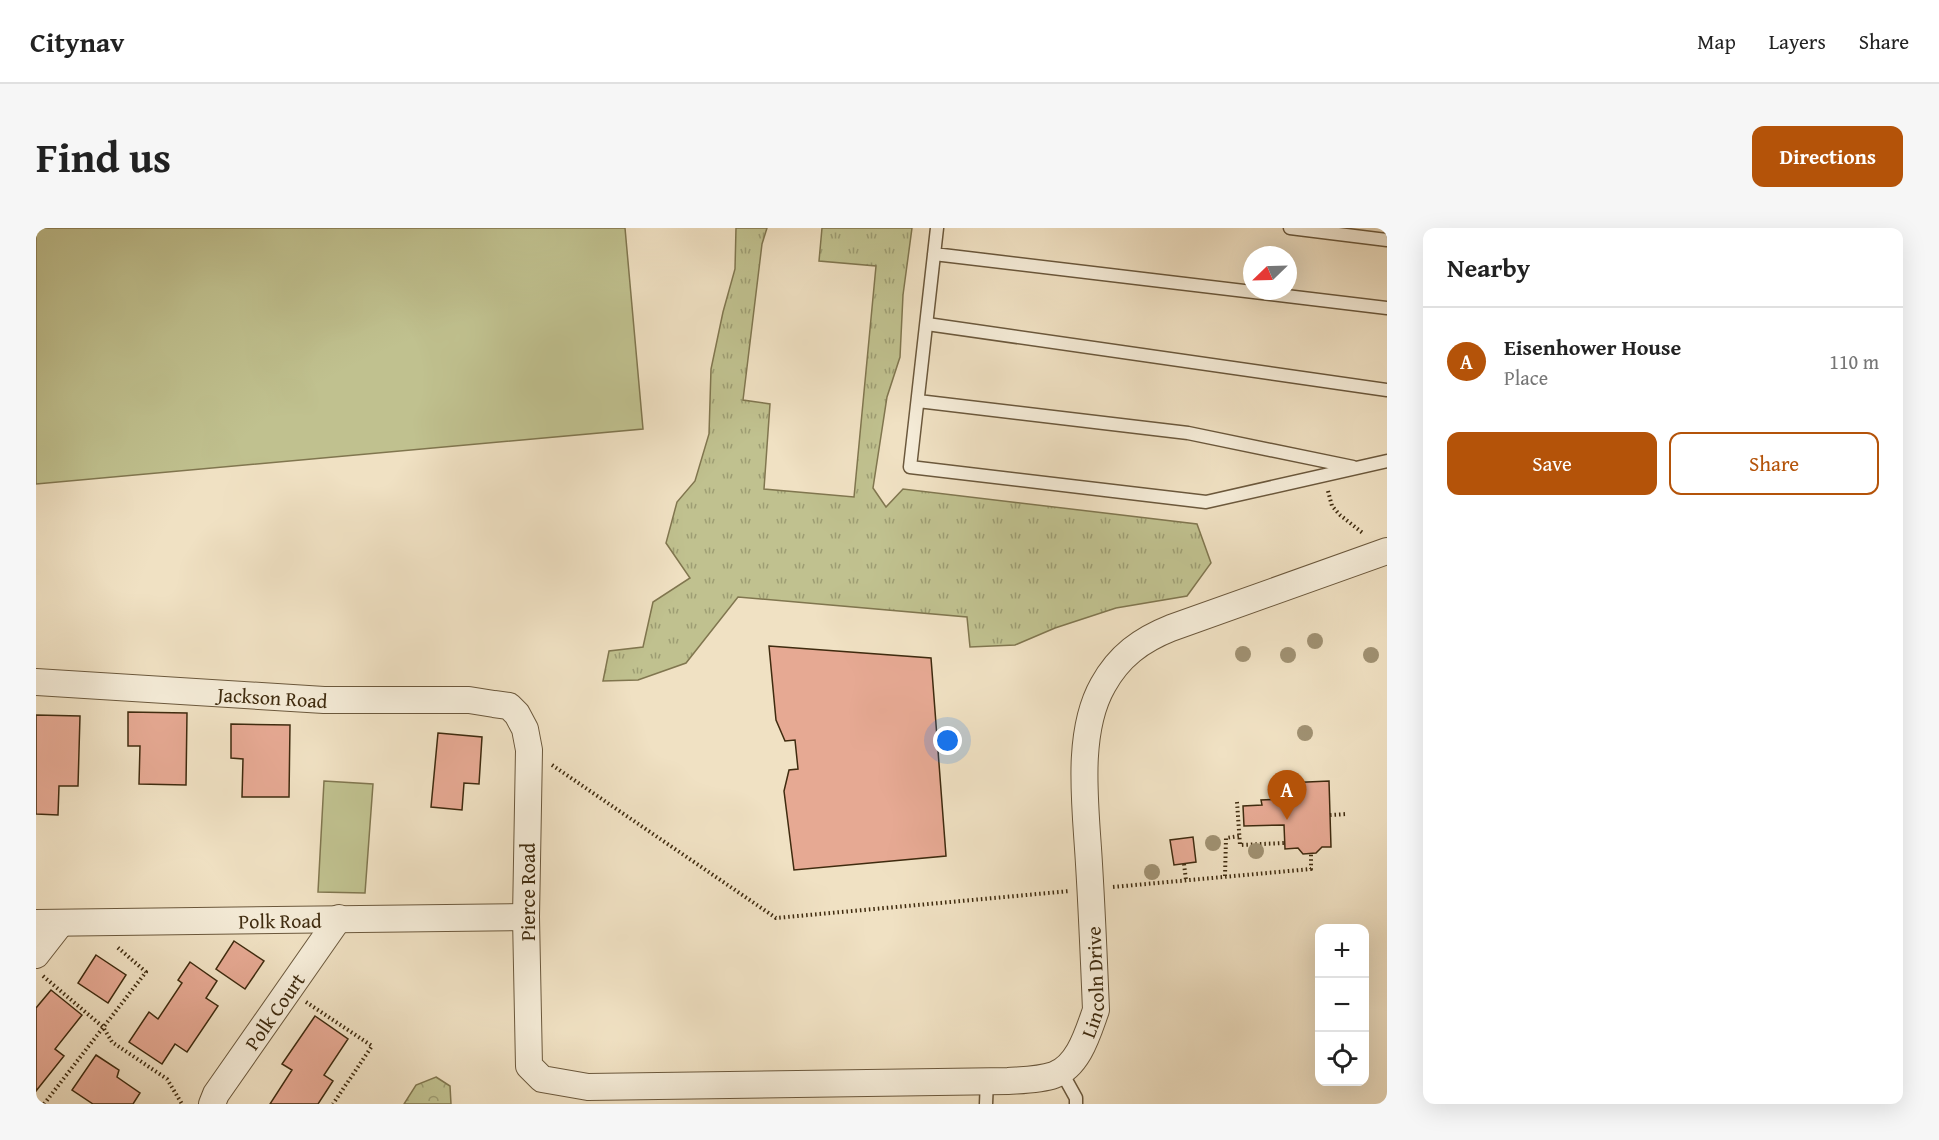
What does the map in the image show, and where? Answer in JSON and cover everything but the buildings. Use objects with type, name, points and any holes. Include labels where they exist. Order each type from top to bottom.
[{"type":"street","name":"Lincoln Drive","points":[[1061,1071],[1072,1063],[1096,1010],[1084,783],[1089,721],[1102,686],[1115,665],[1130,650],[1149,637],[1383,553]]},
{"type":"street","name":"Jackson Road","points":[[36,682],[324,700],[469,700],[509,706]]},
{"type":"street","name":"Pierce Road","points":[[509,706],[525,729],[530,750],[526,917],[529,1066],[542,1079],[588,1087],[987,1092]]},
{"type":"street","name":"Polk Road","points":[[49,923],[526,917]]},
{"type":"street","name":"Polk Court","points":[[212,1104],[216,1094],[339,918]]},
{"type":"street","points":[[36,955],[49,923]]},
{"type":"street","points":[[987,1092],[1008,1081],[1035,1079],[1055,1075],[1061,1071]]},
{"type":"lane","points":[[937,228],[910,467],[1206,502],[1387,461]]},
{"type":"lane","points":[[1290,228],[1387,240]]},
{"type":"lane","points":[[934,254],[1387,308]]},
{"type":"lane","points":[[927,324],[1387,390]]},
{"type":"lane","points":[[918,401],[1188,433],[1357,468]]},
{"type":"lane","points":[[1061,1071],[1076,1098],[1076,1104]]},
{"type":"path","points":[[1323,475],[1332,506],[1383,553]]},
{"type":"path","points":[[530,750],[776,918],[1311,869],[1311,854]]},
{"type":"path","points":[[1237,802],[1240,845],[1284,843]]},
{"type":"path","points":[[1330,815],[1347,814]]},
{"type":"path","points":[[1225,876],[1227,838],[1239,837]]},
{"type":"path","points":[[1185,864],[1186,880]]},
{"type":"path","points":[[44,1104],[146,972],[91,923]]},
{"type":"path","points":[[36,970],[103,1027],[112,1042],[167,1079],[182,1104]]},
{"type":"path","points":[[289,990],[372,1046],[333,1104]]},
{"type":"green space","points":[[36,228],[625,228],[643,429],[36,484]]},
{"type":"green space","points":[[736,228],[767,228],[762,244],[743,400],[770,404],[764,489],[854,497],[876,266],[819,261],[822,228],[912,228],[903,295],[900,357],[887,397],[873,488],[886,507],[903,489],[1197,524],[1211,563],[1187,596],[1116,608],[1055,628],[1015,645],[970,647],[967,617],[738,597],[686,663],[638,680],[603,681],[609,651],[643,647],[653,602],[690,578],[666,543],[677,502],[695,481],[709,434],[711,369],[735,269]]},
{"type":"green space","points":[[324,781],[373,784],[365,893],[318,892]]},
{"type":"green space","points":[[436,1077],[450,1086],[451,1104],[404,1104],[416,1085]]},
{"type":"place","name":"Eisenhower House","points":[[1287,820]]}]
